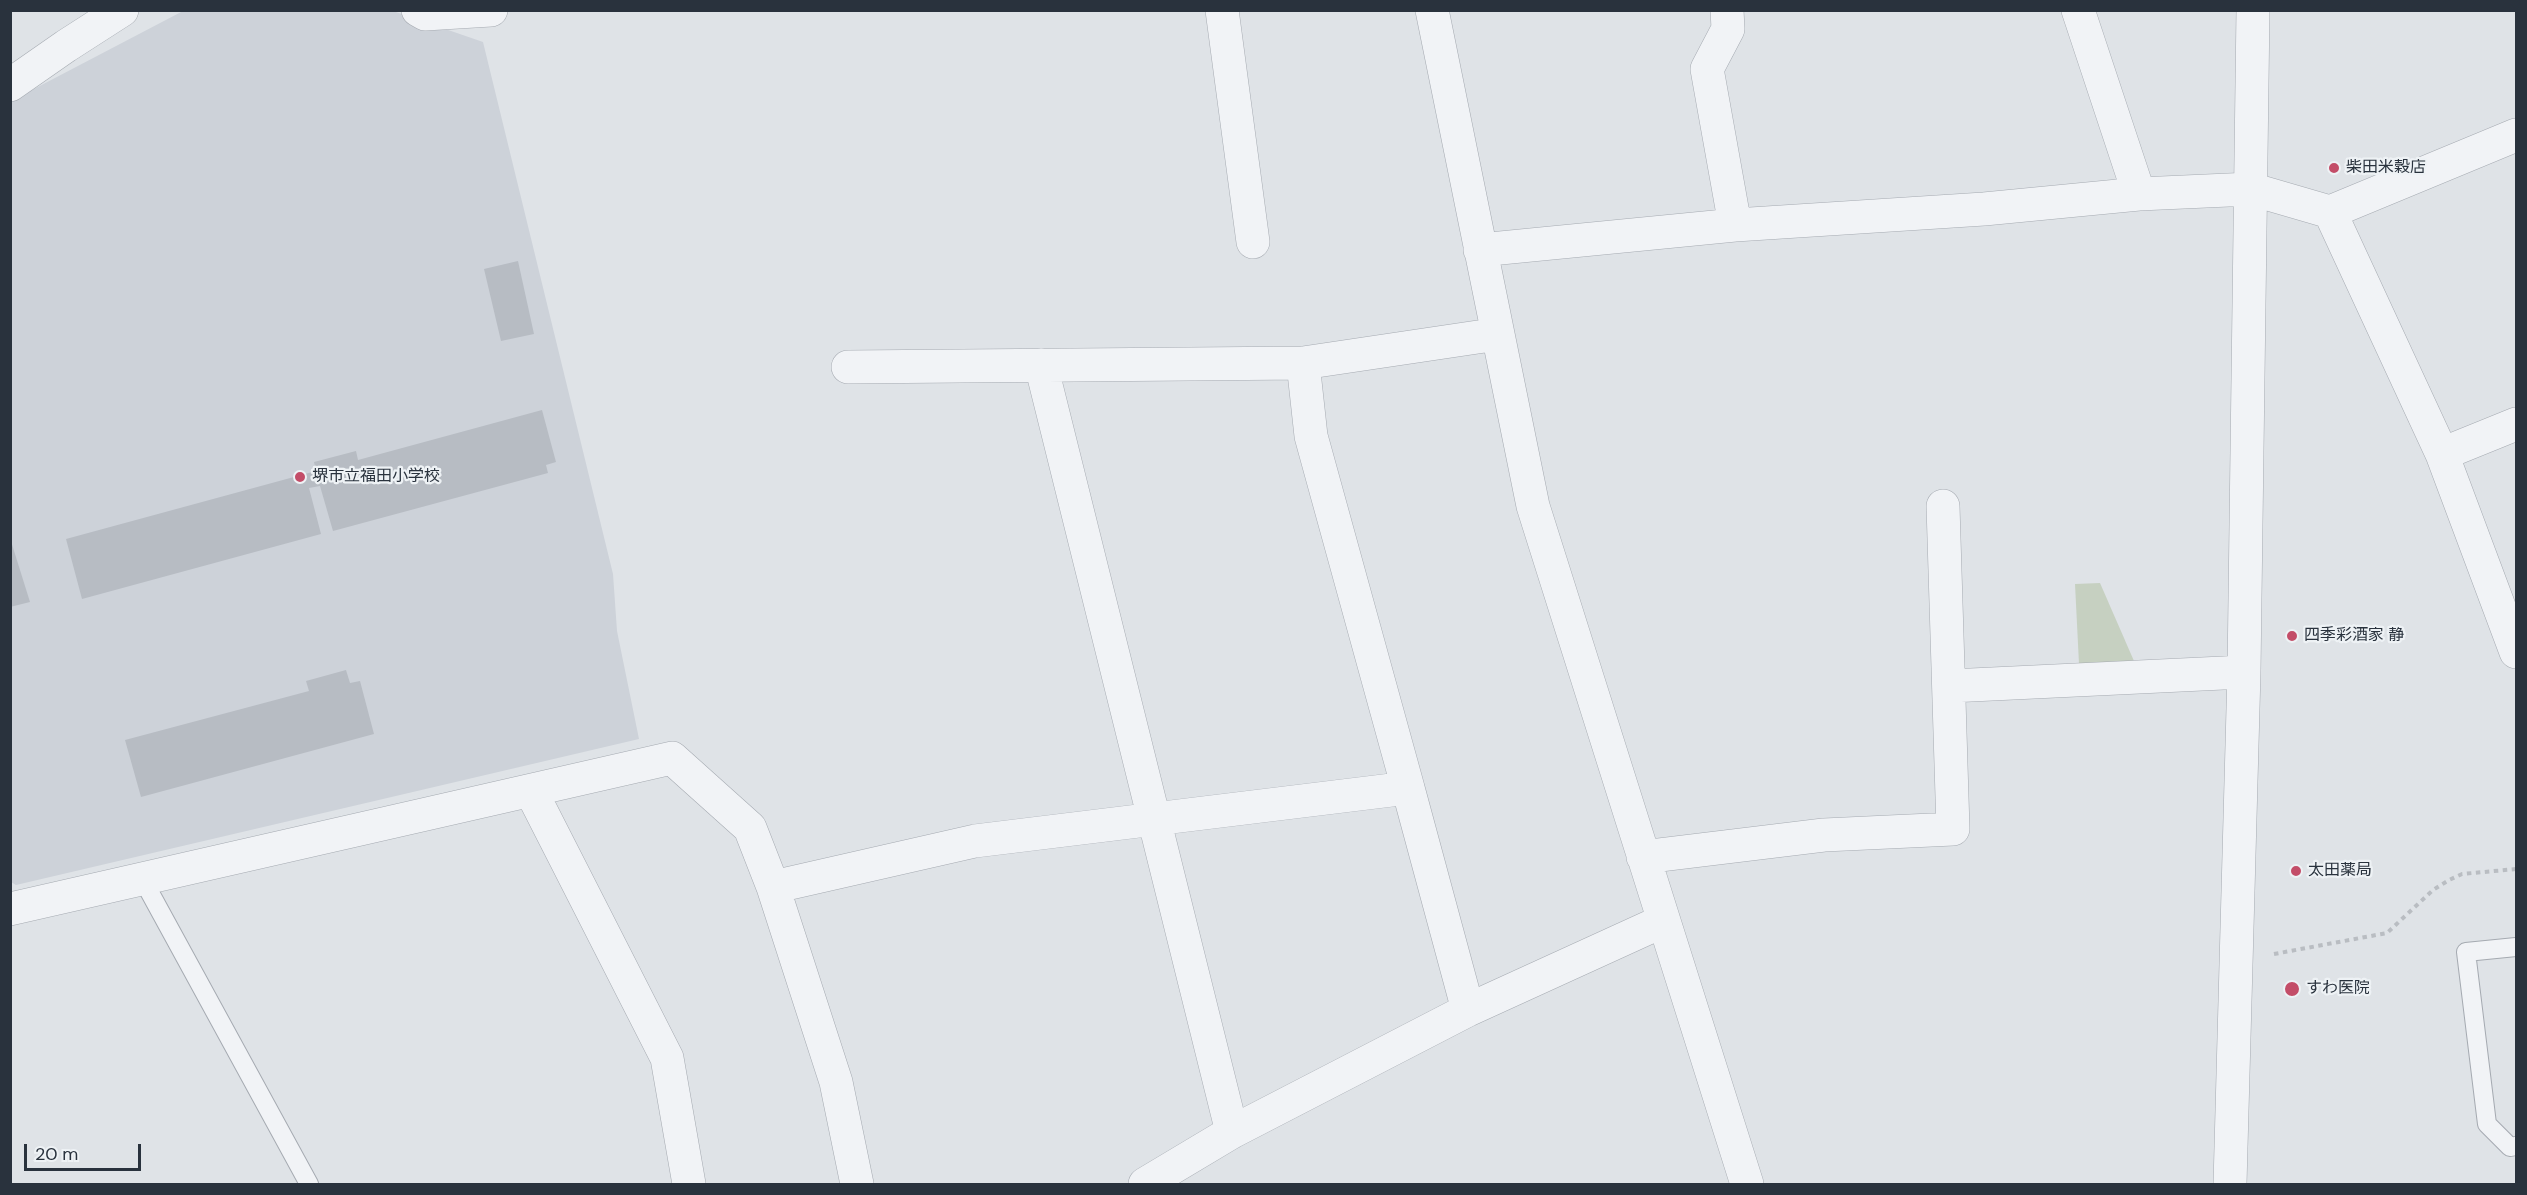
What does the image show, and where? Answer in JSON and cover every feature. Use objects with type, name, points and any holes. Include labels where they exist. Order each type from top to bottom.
[{"type":"street","points":[[10,85],[66,45],[122,10]]},
{"type":"street","points":[[418,10],[425,14],[491,10]]},
{"type":"street","points":[[1222,10],[1253,242]]},
{"type":"street","points":[[1431,10],[1533,506],[1747,1185]]},
{"type":"street","points":[[1727,10],[1728,29],[1707,69],[1735,225]]},
{"type":"street","points":[[2078,10],[2139,194]]},
{"type":"street","points":[[2229,1185],[2244,672],[2253,10]]},
{"type":"street","points":[[1480,250],[1735,225],[1984,209],[2139,194],[2251,189],[2330,212],[2517,135]]},
{"type":"street","points":[[2330,212],[2442,454],[2517,652]]},
{"type":"street","points":[[848,367],[1303,363],[1498,334]]},
{"type":"street","points":[[1303,363],[1311,436],[1468,1010]]},
{"type":"street","points":[[1041,365],[1232,1132]]},
{"type":"street","points":[[2442,454],[2517,424]]},
{"type":"street","points":[[1643,857],[1824,835],[1953,829],[1943,506]]},
{"type":"street","points":[[1950,686],[2244,672]]},
{"type":"street","points":[[10,909],[14,910],[672,758],[750,828],[773,887],[836,1082],[857,1185]]},
{"type":"street","points":[[773,887],[975,841],[1408,788]]},
{"type":"street","points":[[531,790],[667,1058],[689,1185]]},
{"type":"street","points":[[1145,1185],[1232,1132],[1468,1010],[1663,921]]},
{"type":"lane","points":[[143,880],[308,1184]]},
{"type":"lane","points":[[2517,947],[2466,952],[2487,1124],[2510,1147],[2517,1146]]},
{"type":"path","points":[[2237,959],[2387,933],[2433,890],[2449,880],[2462,874],[2517,869]]},
{"type":"shaded area","name":"堺市立福田小学校","points":[[183,11],[393,11],[483,42],[613,574],[617,631],[639,739],[16,885],[11,882],[11,101]]},
{"type":"green space","points":[[2100,583],[2134,661],[2079,664],[2075,584]]},
{"type":"building","points":[[518,261],[534,334],[501,341],[484,269]]},
{"type":"building","points":[[542,410],[556,462],[546,465],[548,473],[333,531],[320,486],[309,488],[321,534],[82,599],[66,539],[316,471],[314,462],[356,451],[358,460]]},
{"type":"building","points":[[10,538],[30,602],[10,607]]},
{"type":"building","points":[[346,670],[350,683],[360,681],[374,734],[141,797],[125,740],[309,691],[306,681]]},
{"type":"place","name":"柴田米穀店","points":[[2334,168]]},
{"type":"place","name":"堺市立福田小学校","points":[[300,477]]},
{"type":"place","name":"四季彩酒家 静","points":[[2292,636]]},
{"type":"place","name":"太田薬局","points":[[2296,871]]},
{"type":"place","name":"すわ医院","points":[[2292,989]]}]
